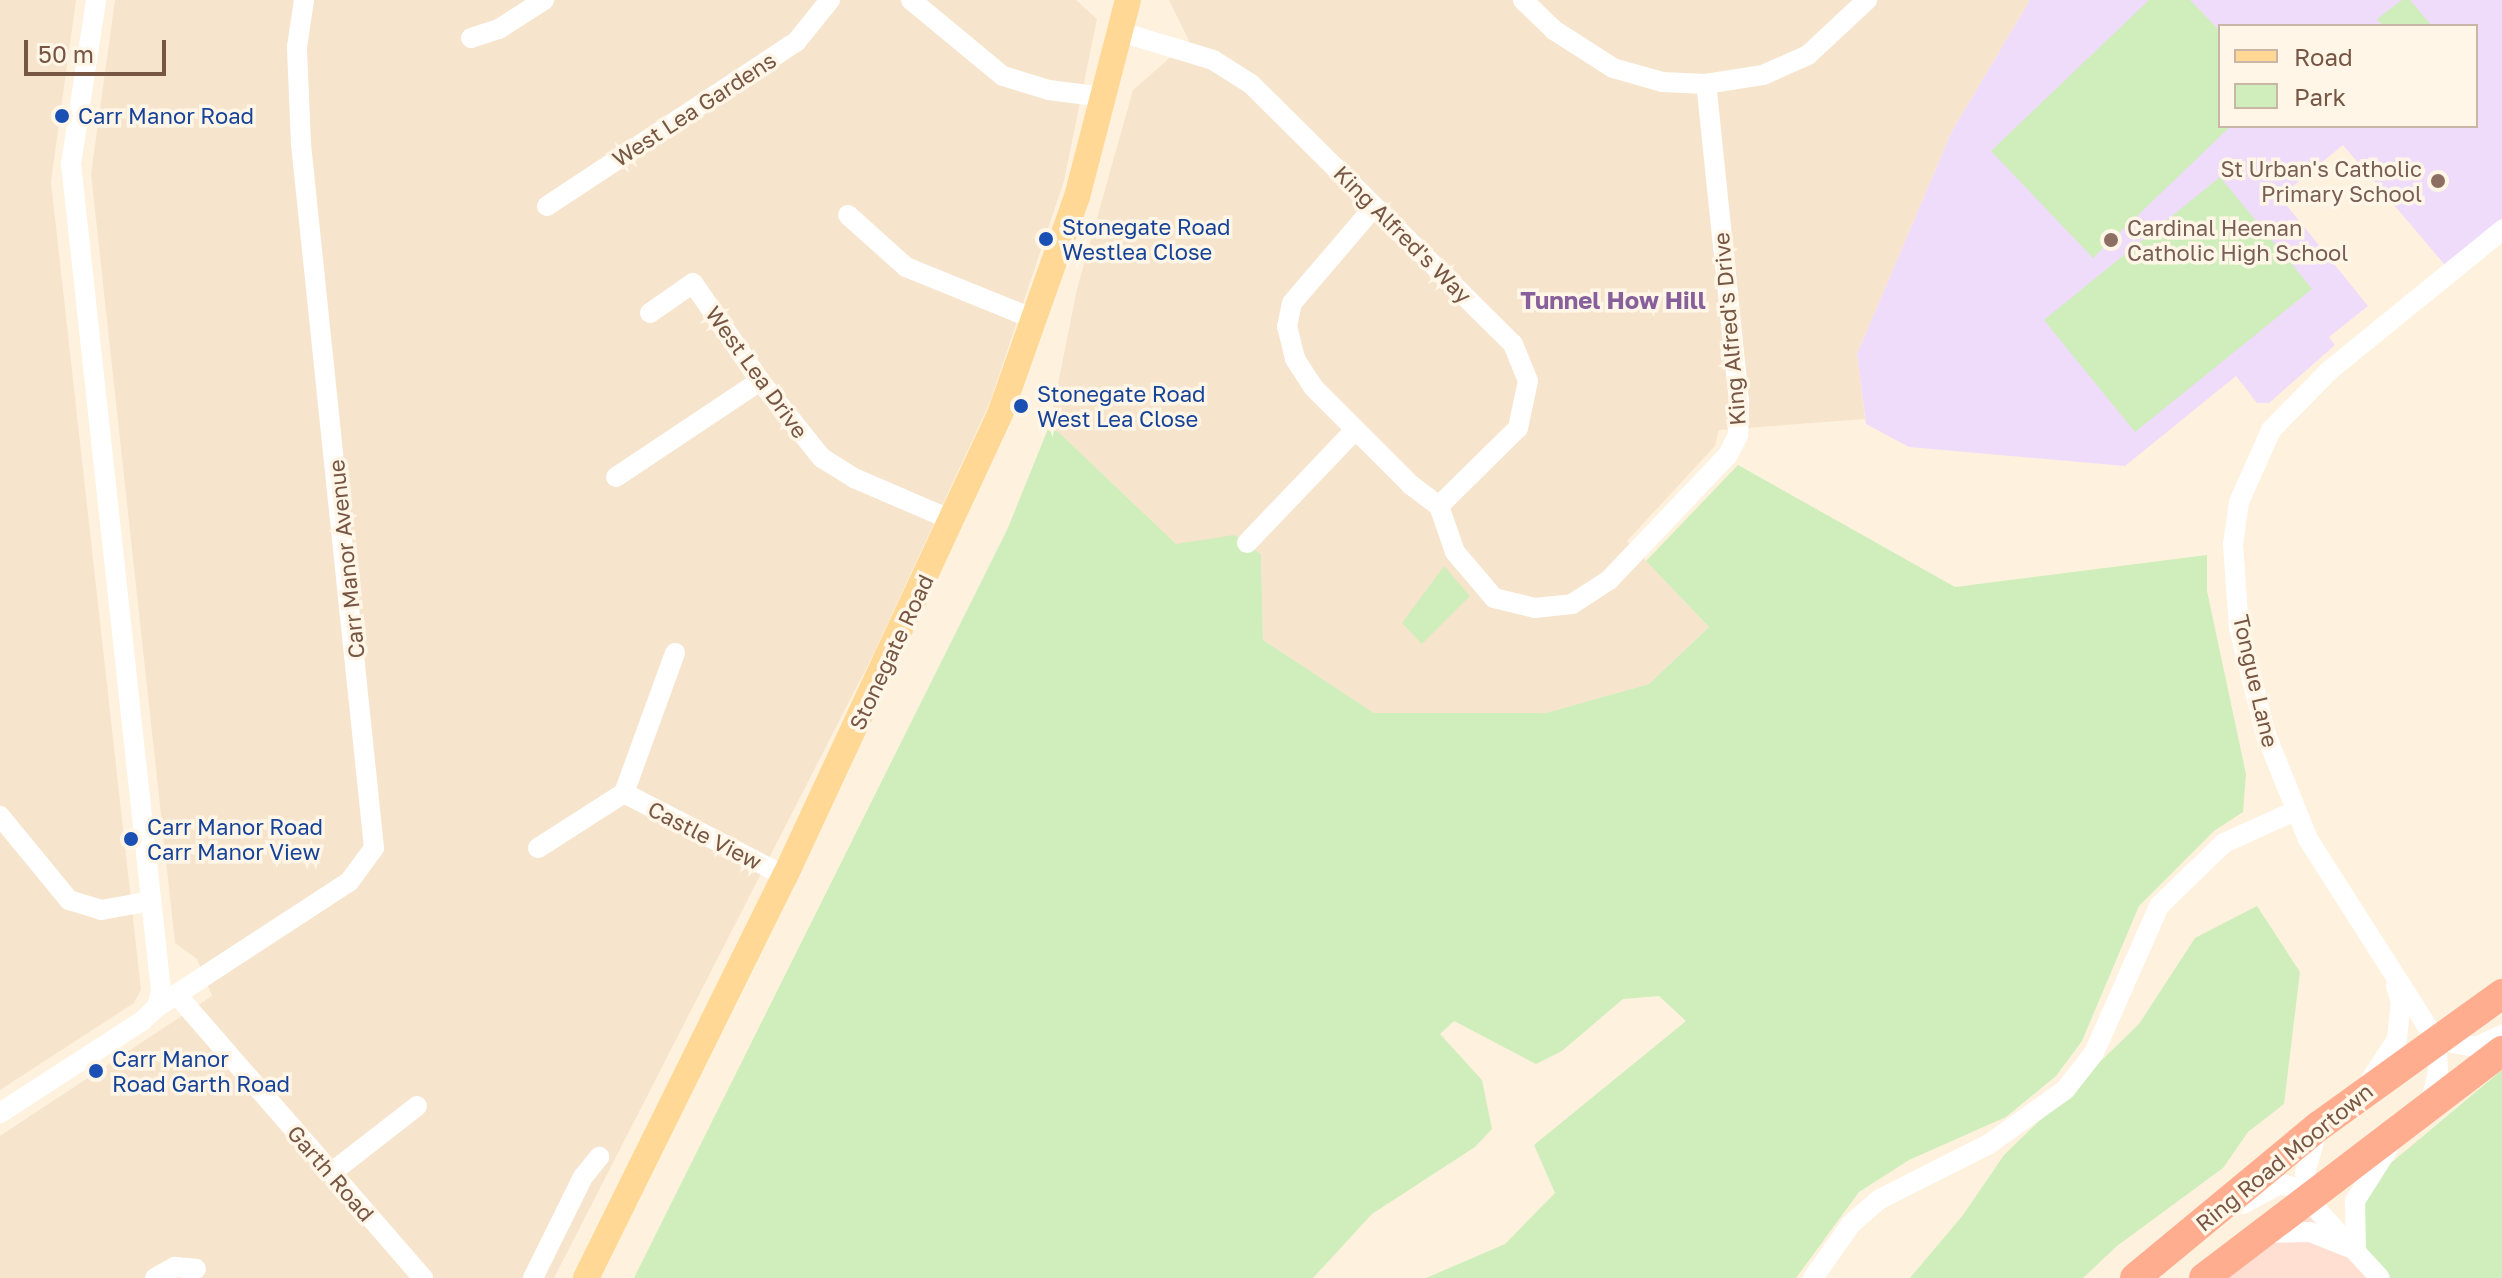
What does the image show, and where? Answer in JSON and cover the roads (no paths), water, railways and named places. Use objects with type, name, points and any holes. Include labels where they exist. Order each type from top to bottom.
[{"type":"highway","name":"Ring Road Moortown","points":[[2135,1278],[2364,1091],[2502,994]]},
{"type":"highway","name":"Ring Road Moortown","points":[[2204,1278],[2416,1121],[2502,1051]]},
{"type":"main road","name":"Stonegate Road","points":[[586,1278],[785,876],[954,521],[1034,319],[1104,97],[1128,0]]},
{"type":"street","points":[[0,1113],[157,1007],[161,991],[71,164],[96,0]]},
{"type":"street","name":"Carr Manor Avenue","points":[[157,1007],[349,882],[374,848],[301,144],[297,47],[304,0]]},
{"type":"street","points":[[471,38],[499,29],[544,0]]},
{"type":"street","name":"West Lea Gardens","points":[[547,206],[796,42],[830,0]]},
{"type":"street","points":[[911,0],[1003,76],[1049,90],[1104,97]]},
{"type":"street","points":[[1523,0],[1554,30],[1613,68],[1662,82],[1706,84],[1763,75],[1808,55],[1867,0]]},
{"type":"street","name":"King Alfred's Way","points":[[1121,32],[1213,60],[1251,84],[1513,344],[1528,381],[1518,428],[1439,506]]},
{"type":"street","name":"King Alfred's Drive","points":[[1439,506],[1455,552],[1494,598],[1535,608],[1572,604],[1609,580],[1728,455],[1738,435],[1739,401],[1706,84]]},
{"type":"street","points":[[1374,207],[1292,303],[1287,326],[1295,359],[1313,387],[1355,430],[1439,506]]},
{"type":"street","points":[[848,215],[906,267],[1034,319]]},
{"type":"street","name":"Tongue Lane","points":[[2436,1040],[2295,811],[2266,735],[2239,628],[2233,544],[2239,502],[2271,430],[2330,370],[2502,230]]},
{"type":"street","name":"West Lea Drive","points":[[650,313],[693,283],[760,381],[822,458],[854,478],[954,521]]},
{"type":"street","points":[[616,477],[760,381]]},
{"type":"street","points":[[1247,543],[1355,430]]},
{"type":"street","name":"Castle View","points":[[538,848],[624,793],[675,653]]},
{"type":"street","name":"Castle View","points":[[624,793],[785,876]]},
{"type":"street","points":[[1813,1278],[1851,1224],[1880,1199],[2013,1130],[2065,1090],[2094,1053],[2159,906],[2224,843],[2295,811]]},
{"type":"street","points":[[0,816],[69,900],[101,910],[151,901]]},
{"type":"street","name":"Tongue Lane","points":[[2364,1091],[2397,1039],[2401,1002],[2392,973]]},
{"type":"street","name":"Garth Road","points":[[177,995],[423,1278]]},
{"type":"street","points":[[2356,1251],[2355,1201],[2372,1168],[2416,1121],[2436,1091],[2436,1040],[2476,1047],[2502,1035]]},
{"type":"street","points":[[331,1173],[417,1106]]},
{"type":"street","points":[[2310,1198],[2305,1173],[2319,1126]]},
{"type":"street","points":[[533,1278],[583,1177],[599,1157]]},
{"type":"street","points":[[2197,1228],[2280,1184],[2310,1198],[2380,1278]]},
{"type":"street","points":[[2263,1233],[2310,1232],[2356,1251]]},
{"type":"street","points":[[155,1278],[175,1267],[196,1269]]},
{"type":"place","name":"Carr Manor Road","points":[[62,116]]},
{"type":"place","name":"St Urban's Catholic Primary School","points":[[2438,181]]},
{"type":"place","name":"Stonegate Road Westlea Close","points":[[1046,239]]},
{"type":"place","name":"Cardinal Heenan Catholic High School","points":[[2111,240]]},
{"type":"place","name":"Stonegate Road West Lea Close","points":[[1021,406]]},
{"type":"place","name":"Carr Manor Road Carr Manor View","points":[[131,839]]},
{"type":"place","name":"Carr Manor Road Garth Road","points":[[96,1071]]},
{"type":"district","name":"Tunnel How Hill","points":[[1613,300]]}]
